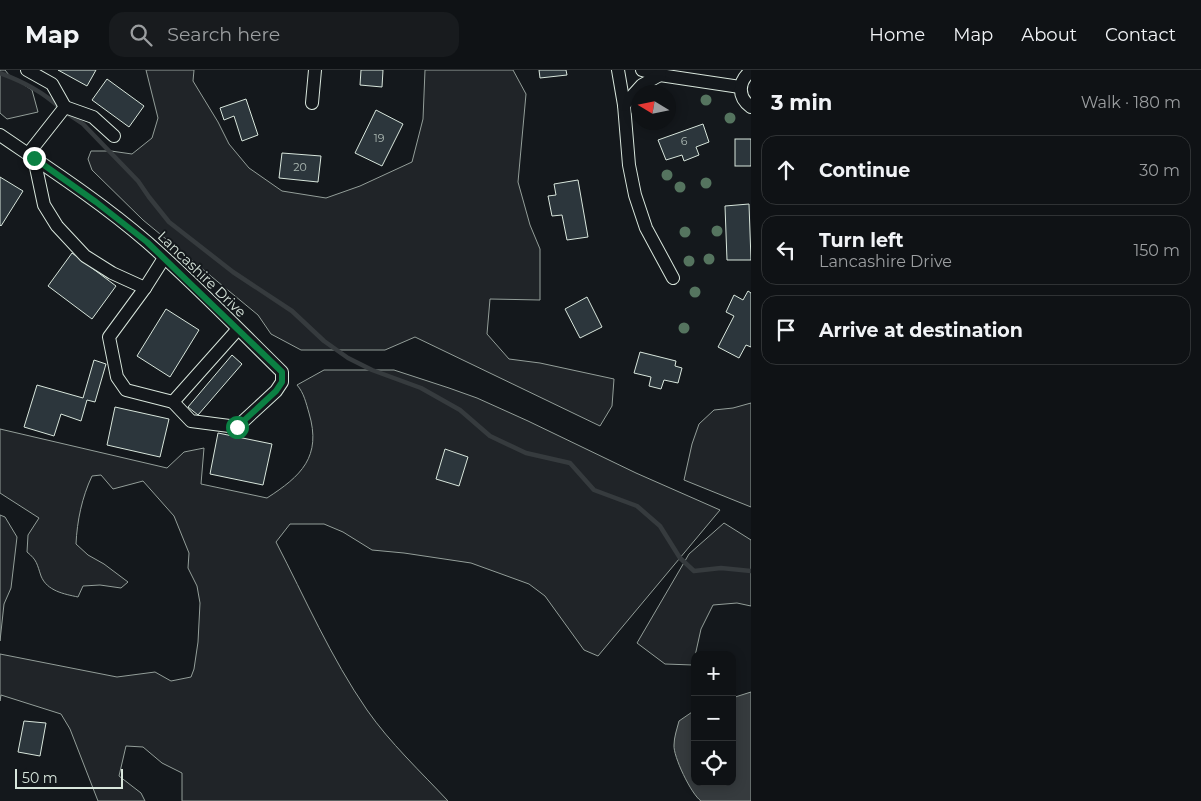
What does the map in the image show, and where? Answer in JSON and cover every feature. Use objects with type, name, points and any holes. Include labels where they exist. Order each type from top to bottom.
[{"type":"street","points":[[27,70],[52,84],[65,107],[93,117],[114,136]]},
{"type":"street","points":[[312,103],[315,70]]},
{"type":"street","points":[[618,70],[624,105],[629,165],[635,196],[646,228],[673,278]]},
{"type":"street","points":[[642,70],[660,75],[740,87]]},
{"type":"street","points":[[751,71],[743,79],[740,87],[744,100],[751,107]]},
{"type":"street","points":[[624,105],[642,85],[660,75]]},
{"type":"street","points":[[65,107],[31,156],[44,205],[58,226],[85,256],[112,273],[145,288]]},
{"type":"street","name":"Lancashire Drive","points":[[0,134],[104,208],[147,242],[282,372],[282,382],[276,391],[237,427],[191,420],[172,402]]},
{"type":"street","points":[[164,258],[145,288],[109,337],[117,377],[126,390],[172,402],[238,329]]},
{"type":"shaded area","points":[[0,70],[5,70],[9,75],[32,90],[38,112],[7,119],[0,113]]},
{"type":"shaded area","points":[[146,70],[194,70],[193,81],[229,144],[249,168],[282,191],[326,198],[360,186],[412,162],[423,119],[425,70],[513,70],[526,94],[518,182],[530,225],[540,249],[540,300],[490,299],[487,334],[509,359],[540,363],[614,379],[612,406],[600,426],[415,337],[385,350],[301,350],[271,334],[258,315],[143,220],[92,170],[88,159],[91,151],[132,154],[152,138],[158,118]]},
{"type":"shaded area","points":[[324,370],[394,370],[449,388],[477,398],[636,473],[720,510],[598,656],[584,650],[545,596],[529,584],[471,563],[372,550],[343,532],[324,524],[290,524],[276,542],[342,670],[367,710],[386,734],[448,801],[182,801],[182,773],[162,763],[143,747],[126,746],[119,776],[141,793],[145,801],[98,801],[70,729],[61,714],[1,695],[0,701],[0,654],[117,677],[155,672],[171,681],[191,677],[198,642],[200,603],[197,586],[188,568],[189,553],[174,516],[143,481],[113,489],[101,475],[92,476],[85,492],[81,509],[76,544],[88,555],[128,582],[121,588],[100,585],[83,586],[78,597],[62,593],[47,585],[33,557],[27,552],[28,535],[39,518],[0,493],[0,429],[167,468],[184,452],[204,448],[201,484],[267,498],[290,482],[306,464],[313,442],[312,428],[304,398],[297,385]]},
{"type":"shaded area","points":[[751,403],[751,507],[684,480],[692,444],[699,424],[714,410],[733,408]]},
{"type":"shaded area","points":[[0,515],[5,517],[17,537],[11,588],[4,604],[0,641]]},
{"type":"shaded area","points":[[724,523],[751,540],[751,606],[737,603],[713,605],[701,629],[696,651],[691,651],[691,665],[665,664],[637,643],[689,554]]},
{"type":"shaded area","points":[[751,692],[751,801],[701,801],[688,783],[679,766],[674,750],[679,721],[691,713],[691,786],[736,786],[736,697]]},
{"type":"building","points":[[58,70],[96,70],[87,86]]},
{"type":"building","points":[[361,70],[383,70],[382,87],[360,85]]},
{"type":"building","points":[[539,70],[566,70],[567,75],[540,78]]},
{"type":"building","points":[[107,79],[144,106],[129,127],[92,100]]},
{"type":"building","points":[[246,99],[258,135],[242,141],[234,116],[224,120],[220,108]]},
{"type":"building","points":[[376,110],[403,124],[382,166],[355,153]]},
{"type":"building","points":[[703,124],[709,142],[696,147],[699,155],[684,161],[682,155],[666,160],[658,140]]},
{"type":"building","points":[[735,139],[751,139],[751,166],[735,166]]},
{"type":"building","points":[[282,153],[321,156],[318,182],[279,178]]},
{"type":"building","points":[[0,177],[23,191],[1,226],[0,225]]},
{"type":"building","points":[[578,180],[588,237],[567,240],[562,215],[552,216],[548,196],[556,195],[554,184]]},
{"type":"building","points":[[749,204],[751,260],[727,260],[725,206]]},
{"type":"building","points":[[72,253],[116,286],[92,319],[48,286]]},
{"type":"building","points":[[748,291],[751,293],[751,347],[746,345],[739,358],[718,347],[734,316],[726,312],[734,295],[743,300]]},
{"type":"building","points":[[587,297],[602,327],[580,338],[565,309]]},
{"type":"building","points":[[166,309],[199,330],[170,377],[137,356]]},
{"type":"building","points":[[640,352],[676,361],[675,366],[682,368],[678,383],[664,380],[661,389],[649,386],[651,377],[634,373]]},
{"type":"building","points":[[232,355],[242,364],[198,415],[188,407]]},
{"type":"building","points":[[94,360],[106,364],[95,402],[87,400],[81,421],[61,414],[54,436],[24,427],[37,385],[83,398]]},
{"type":"building","points":[[115,407],[169,419],[160,457],[107,445]]},
{"type":"building","points":[[218,433],[272,444],[263,485],[210,474]]},
{"type":"building","points":[[445,449],[468,457],[459,486],[436,479]]},
{"type":"building","points":[[24,721],[46,723],[40,756],[18,752]]},
{"type":"waterway","points":[[0,73],[31,87],[59,107]]},
{"type":"waterway","points":[[65,112],[83,124],[138,181],[169,222],[233,272],[292,311],[324,341],[348,358],[372,370],[421,388],[460,410],[490,436],[526,453],[570,463],[594,490],[637,506],[660,526],[680,558],[694,571],[721,568],[751,571]]},
{"type":"route","points":[[34,158],[96,202],[147,242],[282,372],[282,382],[276,391],[237,427]]}]
